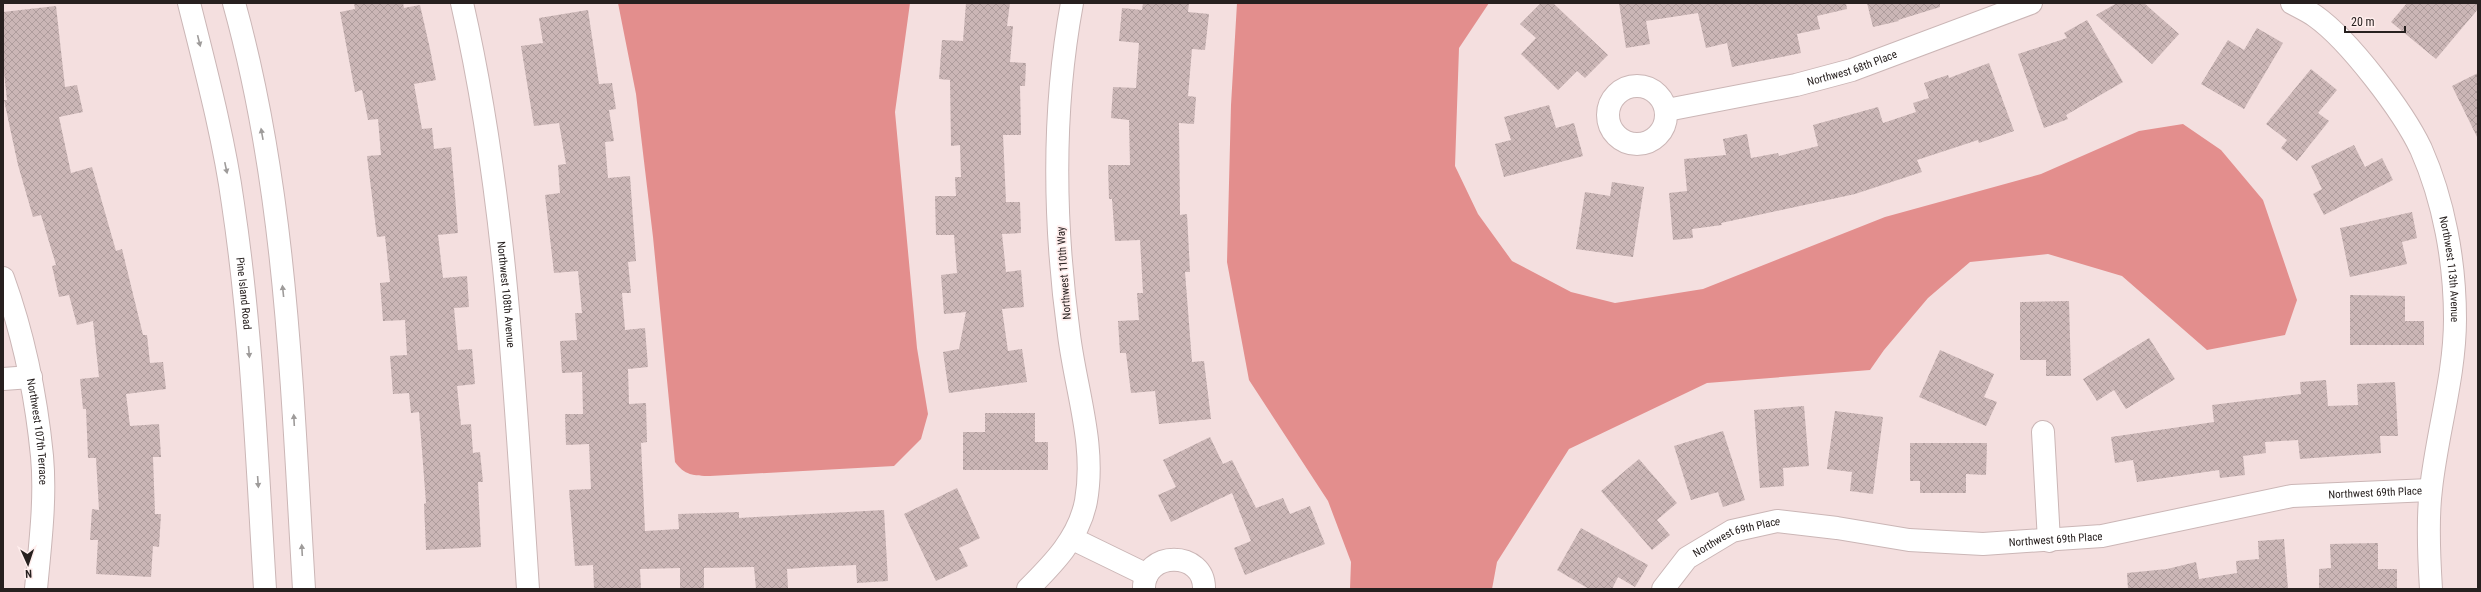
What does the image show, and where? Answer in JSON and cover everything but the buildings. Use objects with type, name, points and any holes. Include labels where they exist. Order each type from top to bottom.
[{"type":"street","name":"Pine Island Road","points":[[189,3],[204,60],[233,203],[249,350],[265,589]]},
{"type":"street","points":[[234,3],[246,48],[273,196],[289,344],[304,589]]},
{"type":"street","name":"Northwest 108th Avenue","points":[[462,3],[472,47],[508,292],[528,589]]},
{"type":"street","name":"Northwest 110th Way","points":[[1072,3],[1067,29],[1058,130],[1060,239],[1069,335],[1087,437],[1090,469],[1086,503],[1073,539]]},
{"type":"street","name":"Northwest 68th Place","points":[[1666,110],[1796,85],[1852,70],[2031,3]]},
{"type":"street","name":"Northwest 113th Avenue","points":[[2292,3],[2320,10],[2389,98],[2421,149],[2440,202],[2453,266],[2456,320],[2450,372],[2430,490],[2431,589]]},
{"type":"street","name":"Northwest 107th Terrace","points":[[3,278],[18,320],[31,377],[42,457],[41,537],[36,589]]},
{"type":"street","points":[[3,379],[31,377]]},
{"type":"street","points":[[2044,432],[2049,541]]},
{"type":"street","name":"Northwest 69th Place","points":[[1663,589],[1687,558],[1732,532],[1777,521],[1837,528],[1909,540],[1983,544],[2049,541],[2117,533],[2292,496],[2430,490]]},
{"type":"street","points":[[1028,589],[1050,567],[1073,539],[1146,582],[1161,562],[1180,559],[1196,568],[1202,576],[1204,589]]},
{"type":"shaded area","points":[[618,3],[910,3],[895,112],[917,348],[928,414],[921,439],[894,466],[704,476],[690,474],[682,470],[675,462],[653,237],[636,94]]},
{"type":"shaded area","points":[[1237,3],[1489,3],[1459,48],[1455,166],[1478,214],[1512,261],[1571,292],[1615,303],[1703,289],[1885,217],[2041,174],[2139,131],[2183,124],[2221,150],[2263,200],[2297,300],[2285,335],[2207,350],[2122,276],[2048,254],[1970,262],[1928,298],[1884,350],[1870,370],[1707,383],[1569,449],[1497,562],[1492,589],[1350,589],[1351,562],[1328,501],[1249,380],[1227,262],[1231,105]]}]
